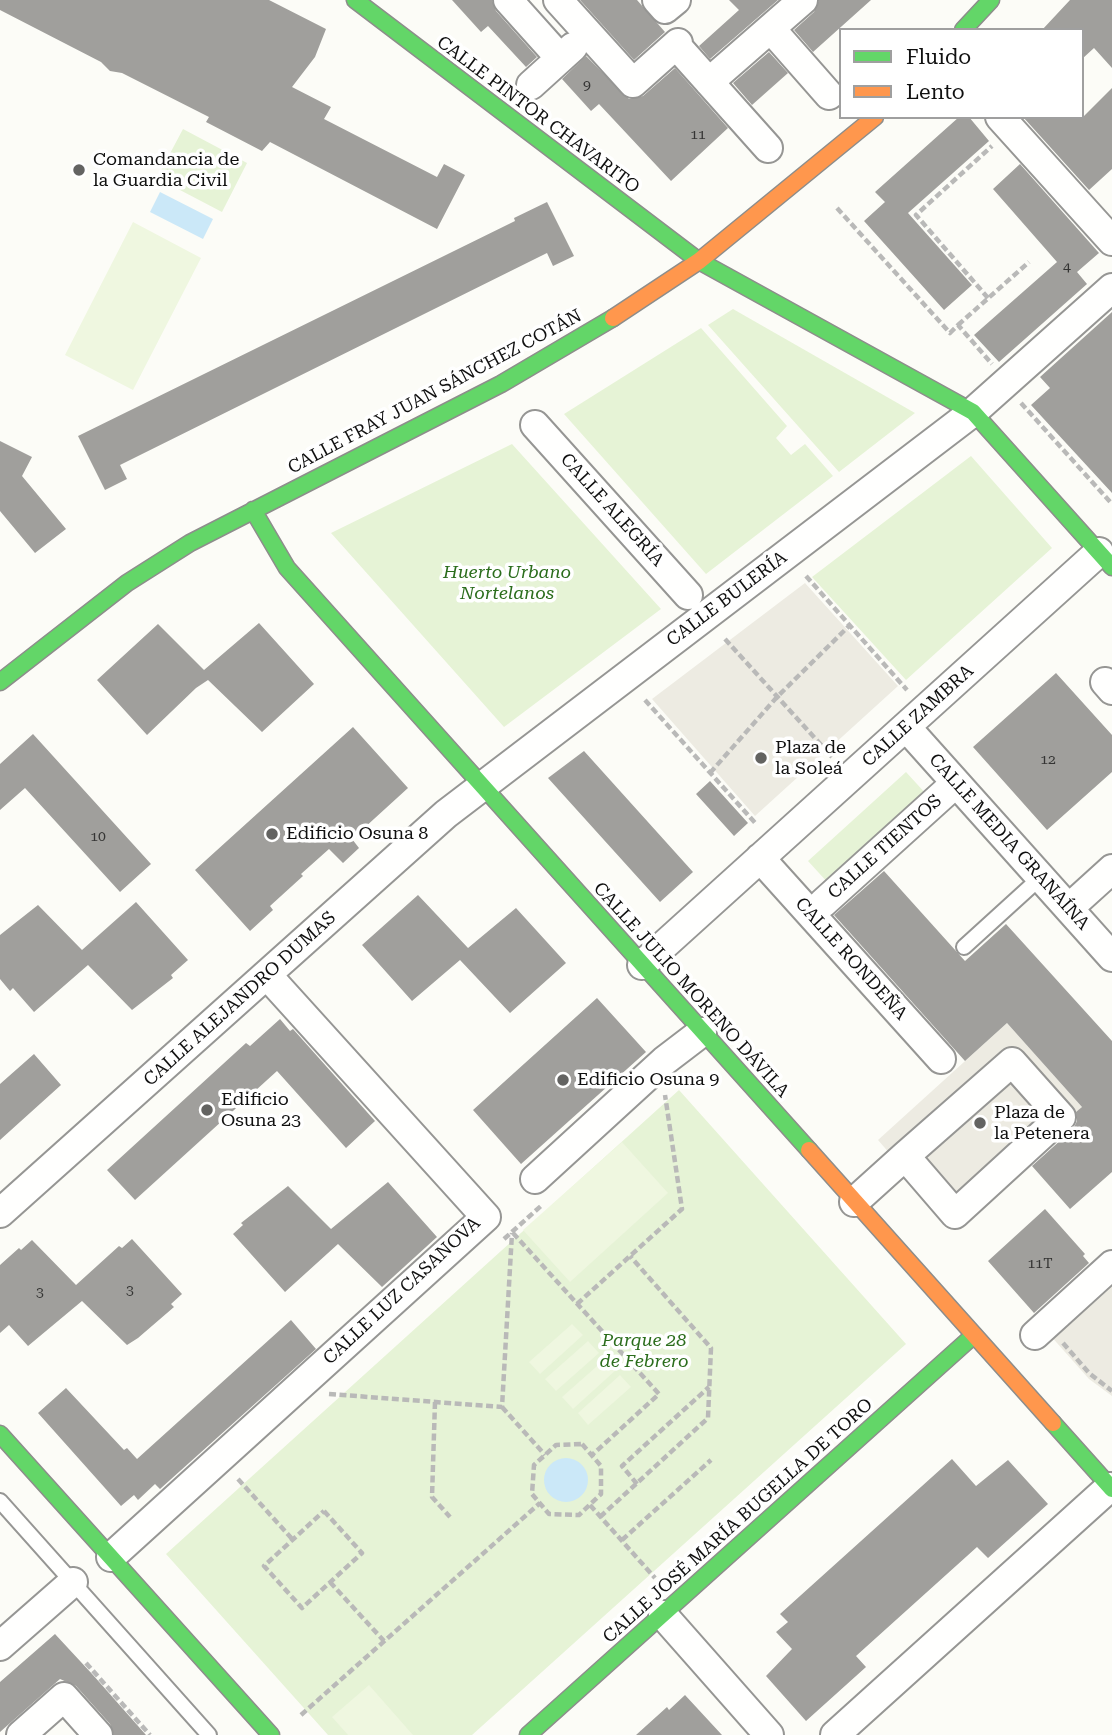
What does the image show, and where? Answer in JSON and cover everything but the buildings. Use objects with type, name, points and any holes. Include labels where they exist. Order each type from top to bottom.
[{"type":"main road","name":"CALLE PINTOR CHAVARITO","points":[[355,0],[699,261],[973,412],[1105,559]]},
{"type":"main road","points":[[965,28],[991,0]]},
{"type":"main road","name":"CALLE FRAY JUAN SÁNCHEZ COTÁN","points":[[3,673],[127,583],[190,543],[512,377],[599,328],[699,261],[815,169],[873,119]]},
{"type":"main road","name":"CALLE JULIO MORENO DÁVILA","points":[[253,510],[279,559],[1111,1488]]},
{"type":"main road","name":"CALLE JOSÉ MARÍA BUGELLA DE TORO","points":[[528,1735],[974,1335]]},
{"type":"main road","points":[[0,1434],[271,1735]]},
{"type":"main road","points":[[2,1464],[16,1451]]},
{"type":"street","points":[[508,0],[560,58]]},
{"type":"street","points":[[558,0],[633,83],[677,44],[768,148]]},
{"type":"street","points":[[709,82],[803,0]]},
{"type":"street","points":[[771,29],[829,95]]},
{"type":"street","points":[[531,85],[588,33]]},
{"type":"street","points":[[1002,119],[1112,241]]},
{"type":"street","name":"CALLE BULERÍA","points":[[482,786],[973,412],[1112,288]]},
{"type":"street","name":"CALLE ALEGRÍA","points":[[535,425],[688,595]]},
{"type":"street","name":"CALLE ZAMBRA","points":[[642,965],[906,727],[1105,559]]},
{"type":"street","name":"CALLE MEDIA GRANAÍNA","points":[[906,727],[1112,957]]},
{"type":"street","name":"CALLE ALEJANDRO DUMAS","points":[[0,1213],[446,814],[482,786]]},
{"type":"street","name":"CALLE TIENTOS","points":[[823,903],[947,791]]},
{"type":"street","name":"CALLE RONDEÑA","points":[[760,858],[941,1059]]},
{"type":"street","points":[[1069,908],[1112,869]]},
{"type":"street","name":"CALLE LUZ CASANOVA","points":[[111,1557],[486,1217],[267,975]]},
{"type":"street","points":[[535,1179],[664,1061],[702,1032]]},
{"type":"street","points":[[855,1202],[905,1156],[1012,1062],[1061,1117],[956,1214],[905,1156]]},
{"type":"street","points":[[1045,1333],[1112,1265]]},
{"type":"street","points":[[835,1735],[1111,1488]]},
{"type":"street","points":[[0,1646],[73,1582]]},
{"type":"street","points":[[663,1615],[769,1735]]},
{"type":"street","points":[[21,1735],[64,1697],[98,1735]]},
{"type":"lane","points":[[964,947],[1041,877]]},
{"type":"lane","points":[[0,1502],[209,1735]]},
{"type":"path","points":[[988,298],[916,215],[994,145],[999,150]]},
{"type":"path","points":[[837,208],[950,333],[1030,262]]},
{"type":"path","points":[[958,325],[981,352]]},
{"type":"path","points":[[1016,397],[1112,504]]},
{"type":"path","points":[[806,576],[907,690]]},
{"type":"path","points":[[710,773],[777,697],[850,625]]},
{"type":"path","points":[[725,639],[832,758]]},
{"type":"path","points":[[645,700],[758,825]]},
{"type":"path","points":[[577,1304],[682,1209],[665,1094]]},
{"type":"path","points":[[502,1407],[512,1232],[659,1394],[592,1455]]},
{"type":"path","points":[[600,1517],[708,1418],[711,1348],[630,1256]]},
{"type":"path","points":[[1045,1333],[1112,1391]]},
{"type":"path","points":[[637,1483],[622,1466],[709,1387]]},
{"type":"path","points":[[330,1395],[502,1407],[545,1455]]},
{"type":"path","points":[[435,1402],[432,1497],[450,1517]]},
{"type":"path","points":[[582,1444],[592,1455],[601,1466],[601,1494],[579,1515],[549,1514],[532,1494],[534,1465],[556,1445],[582,1444]]},
{"type":"path","points":[[622,1540],[711,1460]]},
{"type":"path","points":[[238,1479],[293,1540]]},
{"type":"path","points":[[301,1715],[540,1503]]},
{"type":"path","points":[[590,1505],[655,1578]]},
{"type":"path","points":[[324,1511],[362,1553],[302,1608],[264,1566],[293,1540],[324,1511]]},
{"type":"path","points":[[330,1582],[384,1642]]},
{"type":"path","points":[[86,1663],[150,1735]]},
{"type":"green space","points":[[183,129],[247,163],[222,212],[157,178]]},
{"type":"green space","points":[[133,222],[201,258],[133,390],[65,355]]},
{"type":"green space","points":[[733,309],[915,413],[839,472],[708,325]]},
{"type":"green space","points":[[701,328],[787,426],[776,438],[791,455],[805,444],[833,476],[706,574],[564,414]]},
{"type":"green space","name":"Huerto Urbano Nortelanos","points":[[512,444],[661,609],[504,727],[331,533]]},
{"type":"green space","points":[[971,456],[1052,548],[906,680],[812,577]]},
{"type":"green space","points":[[906,772],[927,795],[829,884],[808,861]]},
{"type":"green space","name":"Parque 28 de Febrero","points":[[679,1090],[906,1344],[472,1735],[328,1735],[166,1554]]},
{"type":"green space","points":[[622,1142],[668,1193],[570,1282],[523,1230]]},
{"type":"green space","points":[[572,1324],[583,1335],[540,1374],[529,1362]]},
{"type":"green space","points":[[588,1341],[599,1353],[556,1391],[545,1379]]},
{"type":"green space","points":[[605,1359],[616,1370],[573,1409],[562,1397]]},
{"type":"green space","points":[[620,1375],[631,1387],[588,1425],[578,1413]]},
{"type":"green space","points":[[369,1685],[413,1735],[348,1735],[332,1717]]},
{"type":"shaded area","name":"Plaza de la Soleá","points":[[805,583],[898,686],[755,816],[652,699]]},
{"type":"shaded area","name":"Plaza de la Petenera","points":[[1007,1023],[1082,1107],[954,1228],[878,1140]]},
{"type":"shaded area","points":[[1112,1277],[1112,1396],[1089,1379],[1049,1334]]},
{"type":"water","points":[[160,192],[213,219],[203,239],[150,212]]},
{"type":"water","points":[[566,1458],[582,1464],[588,1480],[582,1496],[566,1502],[550,1496],[544,1480],[550,1464]]},
{"type":"traffic: fast","points":[[355,0],[699,261],[973,412],[1112,567]]},
{"type":"traffic: fast","points":[[965,28],[991,0]]},
{"type":"traffic: fast","points":[[0,682],[127,583],[190,543],[501,384],[613,318]]},
{"type":"traffic: fast","points":[[253,510],[287,568],[809,1150]]},
{"type":"traffic: fast","points":[[528,1735],[974,1335]]},
{"type":"traffic: fast","points":[[1053,1423],[1112,1489]]},
{"type":"traffic: fast","points":[[0,1434],[271,1735]]},
{"type":"traffic: slow","points":[[613,318],[699,261],[873,119]]},
{"type":"traffic: slow","points":[[809,1150],[1053,1423]]},
{"type":"place","name":"Comandancia de la Guardia Civil","points":[[79,170]]},
{"type":"place","name":"Plaza de la Soleá","points":[[761,758]]},
{"type":"place","name":"Edificio Osuna 8","points":[[272,834]]},
{"type":"place","name":"Edificio Osuna 9","points":[[563,1080]]},
{"type":"place","name":"Edificio Osuna 23","points":[[207,1110]]},
{"type":"place","name":"Plaza de la Petenera","points":[[980,1123]]}]
